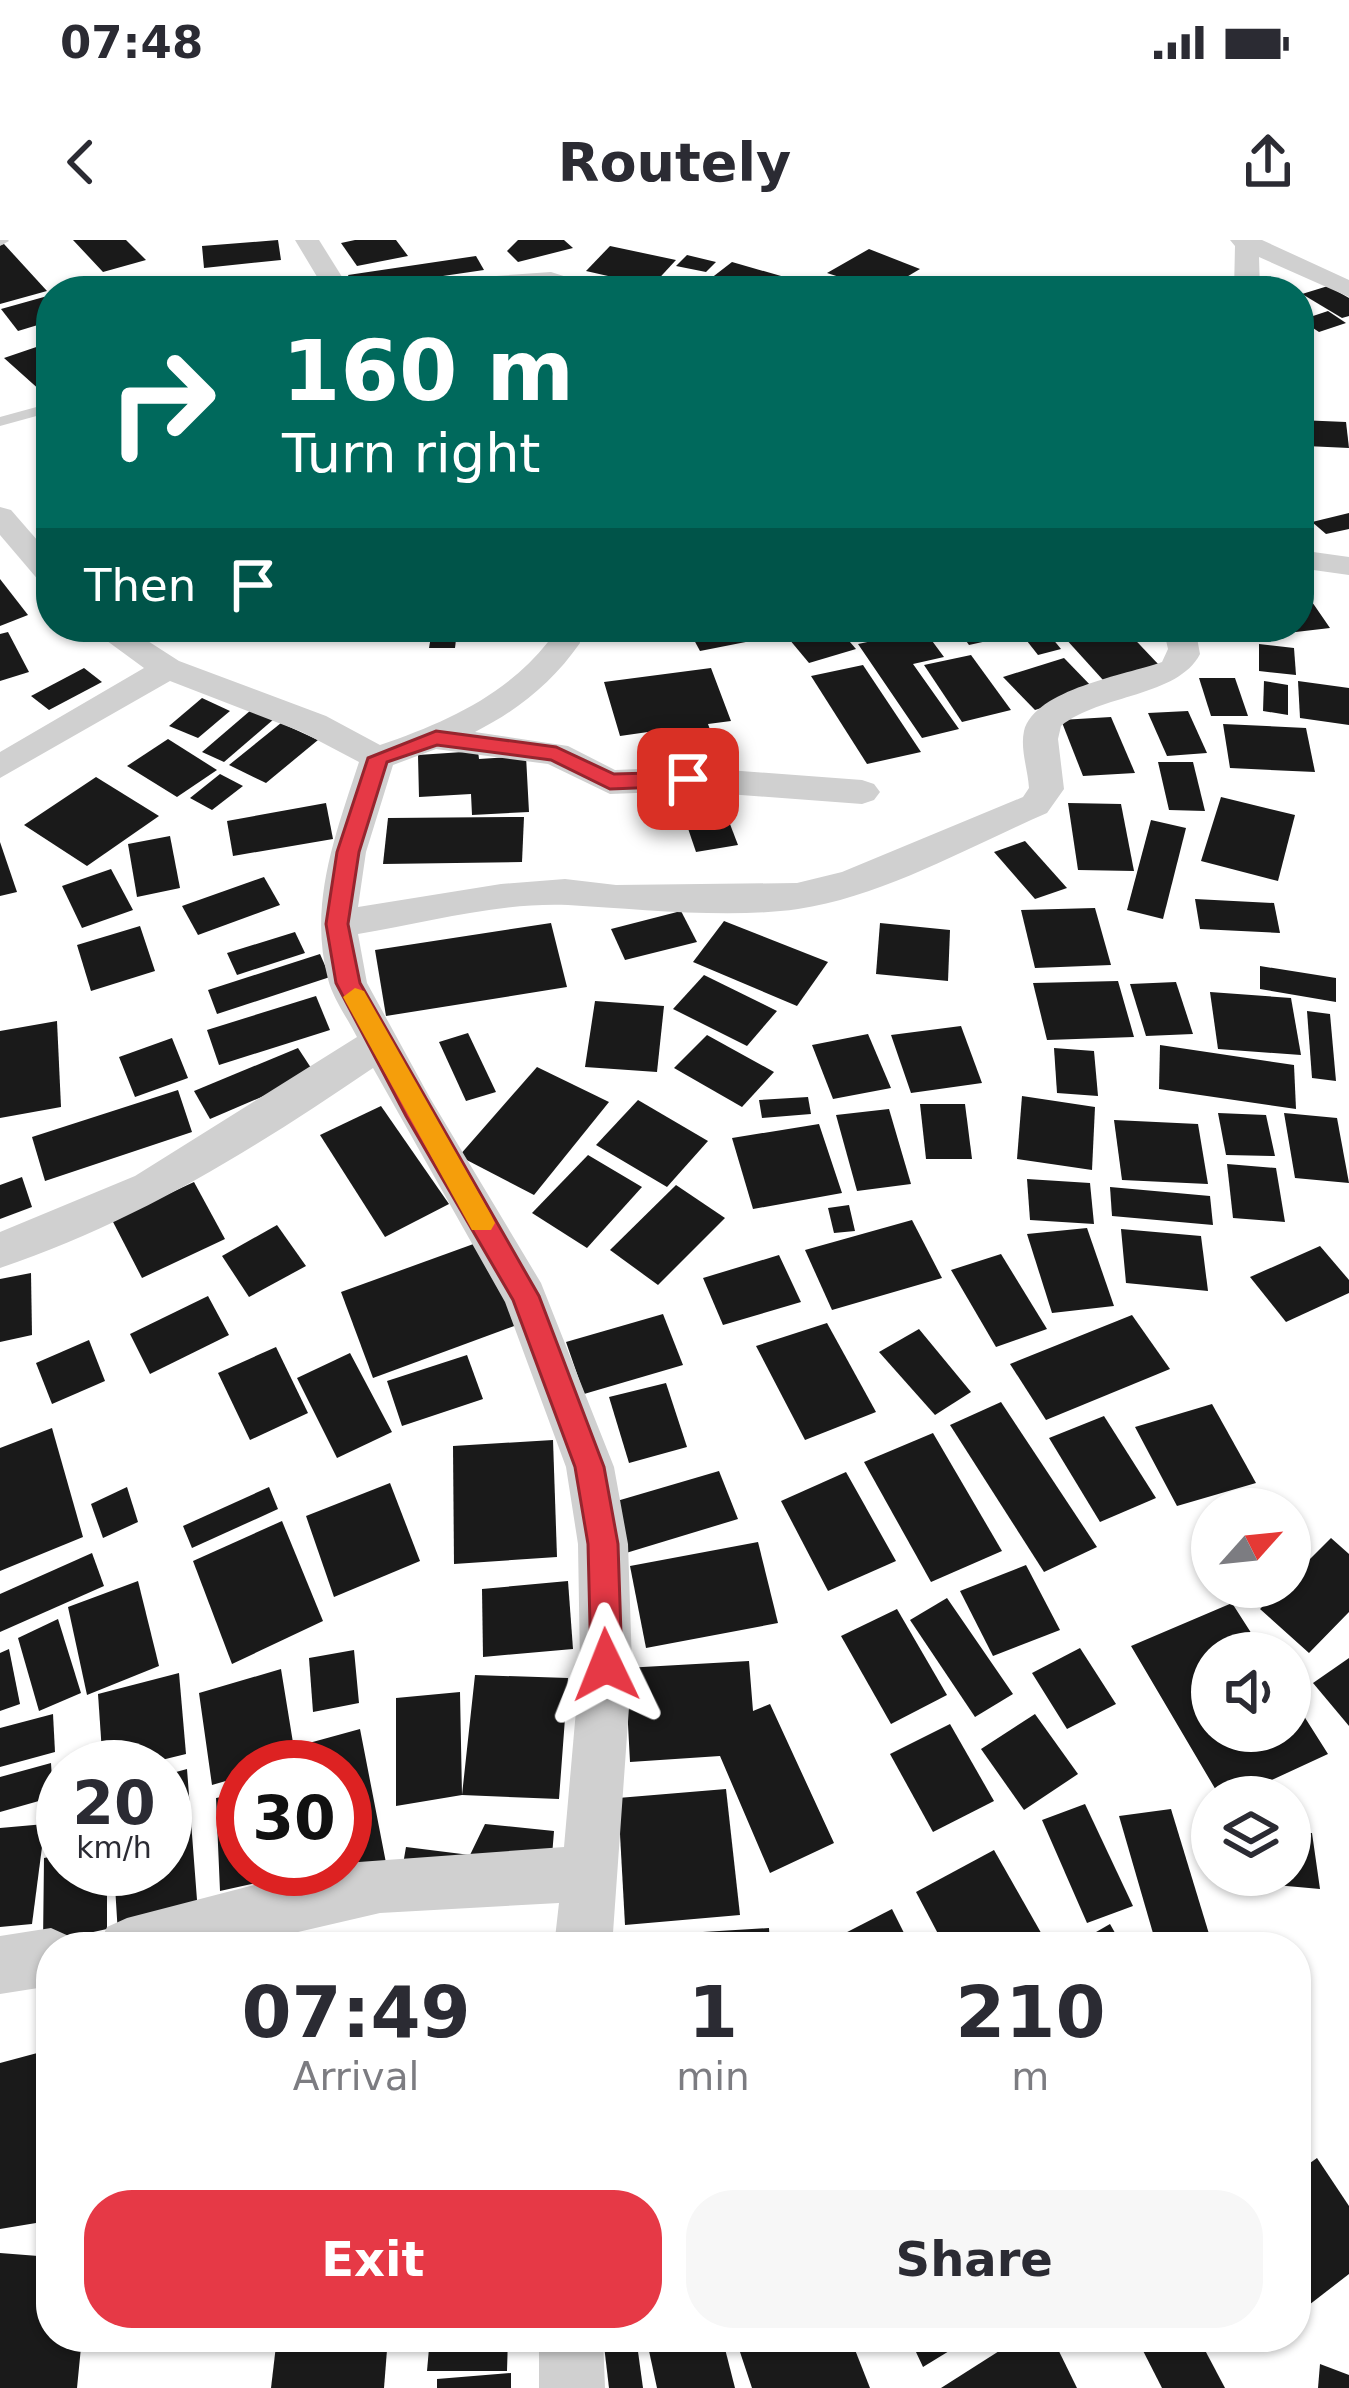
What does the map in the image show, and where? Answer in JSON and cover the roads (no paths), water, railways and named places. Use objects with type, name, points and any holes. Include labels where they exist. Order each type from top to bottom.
[{"type":"street","points":[[307,240],[327,276]]},
{"type":"street","points":[[1246,276],[1244,241],[1349,289]]},
{"type":"street","points":[[0,516],[36,558]]},
{"type":"street","points":[[1314,561],[1349,566]]},
{"type":"street","points":[[127,642],[166,668],[314,724],[378,758],[479,717],[530,683],[563,642]]},
{"type":"street","points":[[337,924],[501,896],[565,892],[616,898],[797,896],[852,882],[1035,805],[1047,789],[1040,731],[1050,714],[1077,700],[1174,669],[1184,659],[1185,642]]},
{"type":"street","points":[[0,767],[166,668]]},
{"type":"street","points":[[436,738],[556,754],[610,782],[688,779],[862,792]]},
{"type":"street","points":[[378,758],[348,852],[337,924],[348,983],[525,1296],[590,1467],[603,1544],[606,1665],[584,1932]]},
{"type":"street","points":[[0,1250],[80,1225],[145,1194],[379,1043]]},
{"type":"street","points":[[183,1932],[380,1885],[587,1873]]},
{"type":"street","points":[[0,1964],[36,1960]]},
{"type":"street","points":[[571,2352],[572,2388]]},
{"type":"lane","points":[[0,422],[36,411]]}]
